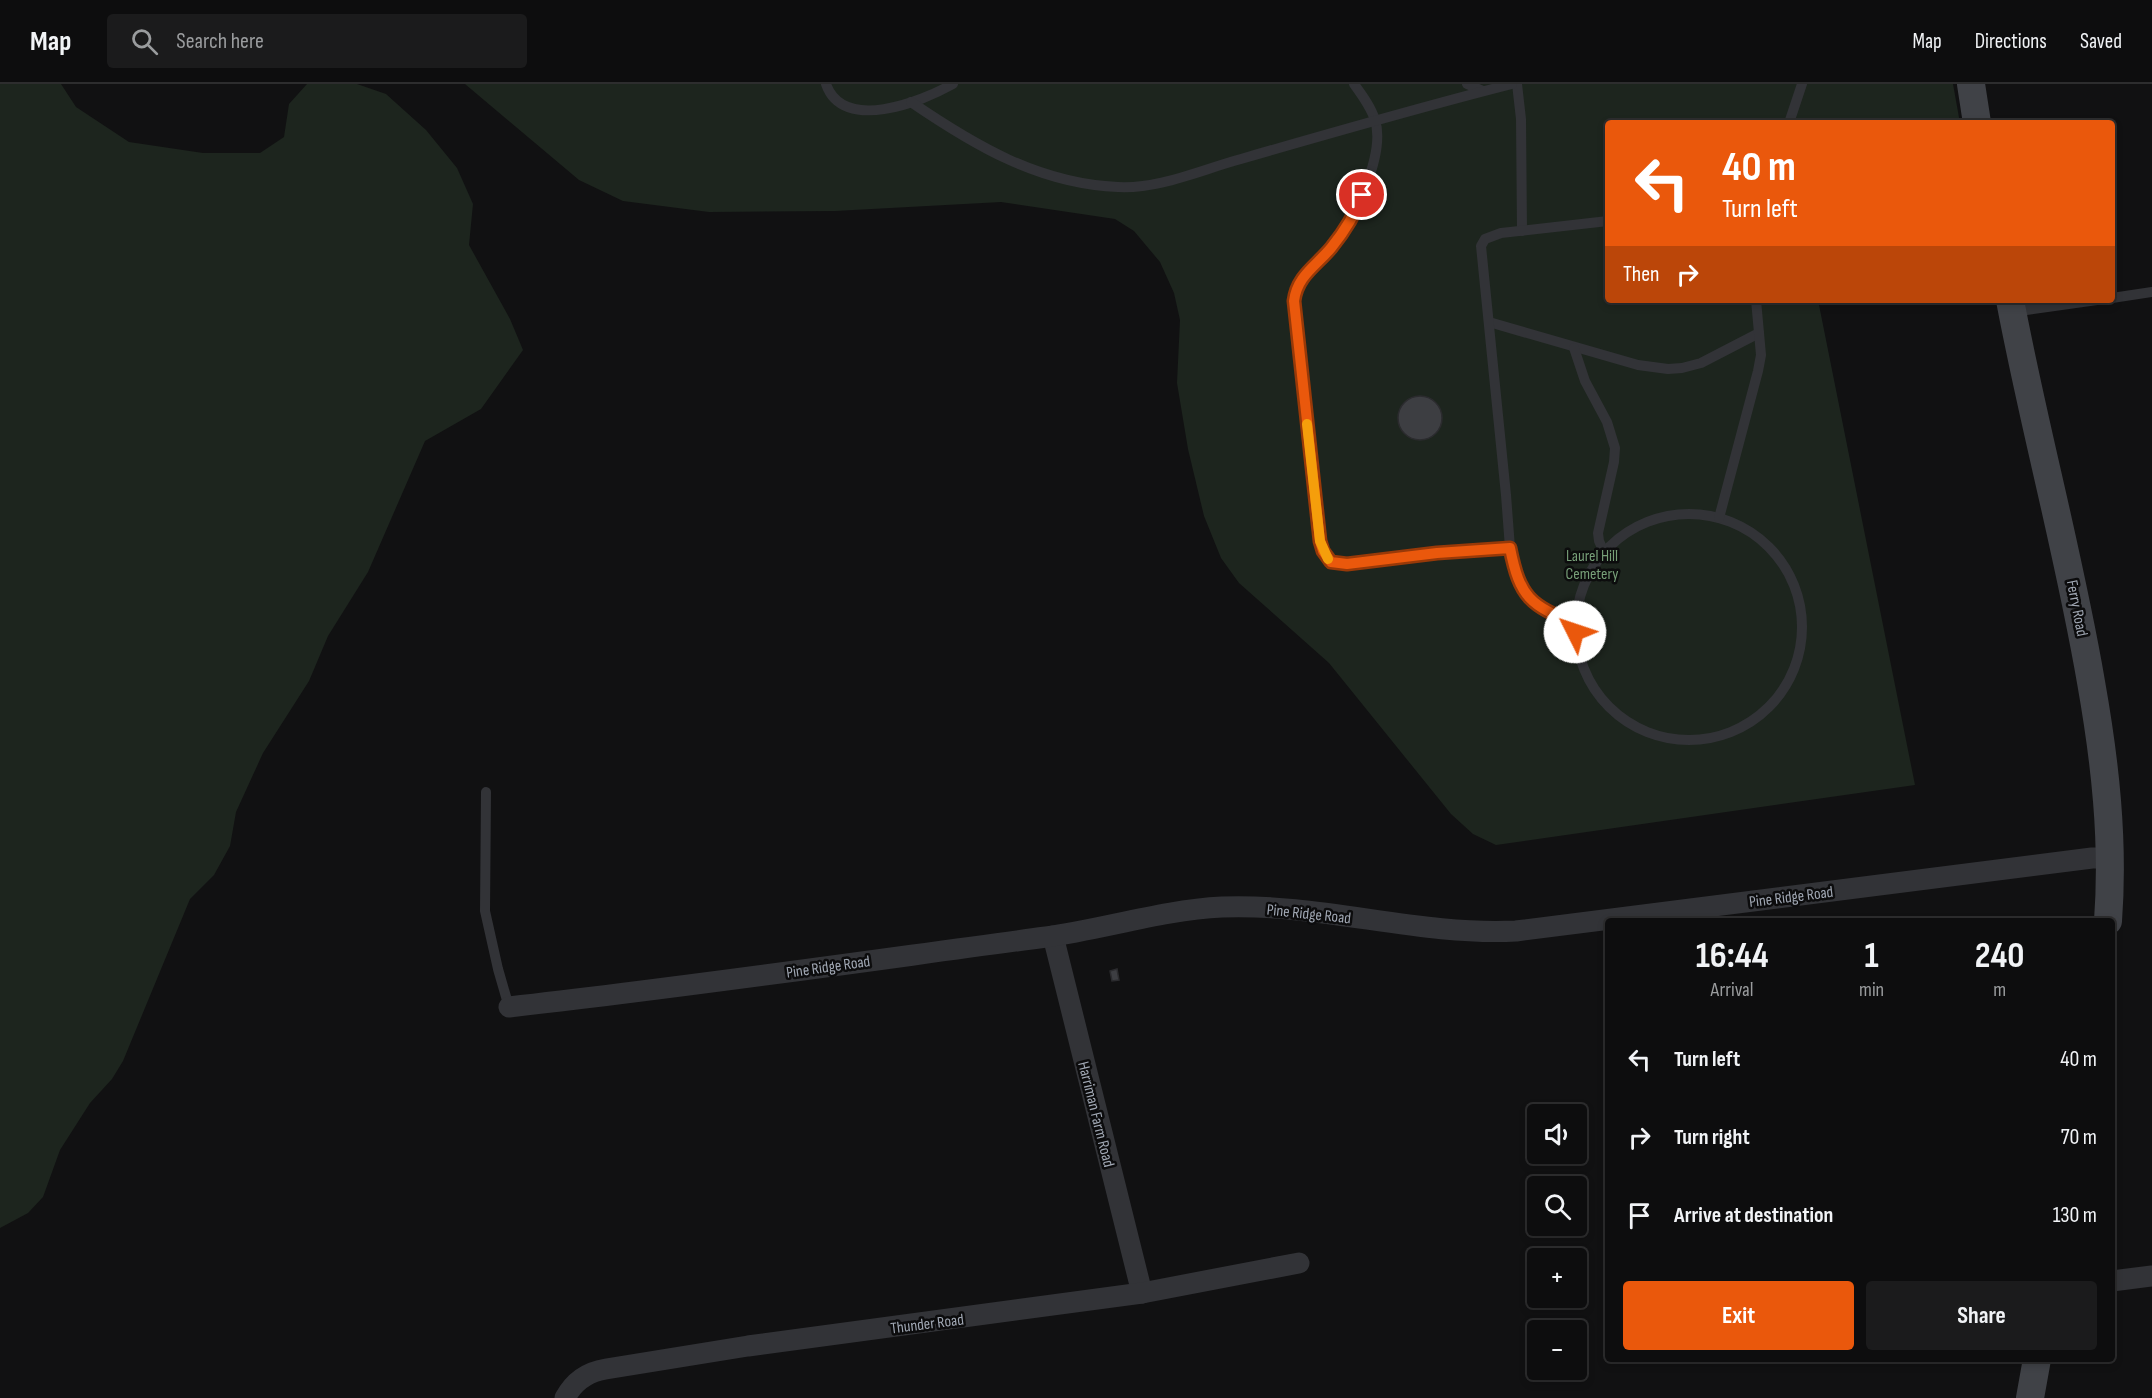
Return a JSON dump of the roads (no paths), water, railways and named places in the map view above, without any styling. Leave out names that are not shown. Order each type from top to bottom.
[{"type":"main road","points":[[1971,84],[1977,120]]},
{"type":"main road","name":"Ferry Road","points":[[2011,306],[2071,570],[2103,757],[2109,823],[2108,918]]},
{"type":"street","name":"Pine Ridge Road","points":[[1619,918],[2092,858],[2110,858]]},
{"type":"street","name":"Pine Ridge Road","points":[[509,1007],[1053,936],[1221,907],[1284,909],[1475,932],[1516,931],[1605,920]]},
{"type":"street","name":"Harriman Farm Road","points":[[1053,936],[1142,1293]]},
{"type":"street","name":"Thunder Road","points":[[565,1398],[571,1386],[585,1376],[606,1369],[748,1346],[1142,1293],[1299,1263]]},
{"type":"street","points":[[2115,1281],[2152,1276]]},
{"type":"lane","points":[[826,84],[837,101],[853,110],[886,108],[911,102],[953,84]]},
{"type":"lane","points":[[1354,84],[1376,121],[1377,132],[1373,162],[1357,209],[1330,249],[1305,274],[1296,291],[1295,315],[1320,541],[1323,551],[1331,562],[1347,564],[1437,553],[1510,548]]},
{"type":"lane","points":[[1467,84],[1483,91]]},
{"type":"lane","points":[[911,102],[980,145],[1027,169],[1067,179],[1116,187],[1159,184],[1218,165],[1514,84],[1521,119],[1521,231]]},
{"type":"lane","points":[[1789,120],[1803,84]]},
{"type":"lane","points":[[1576,624],[1545,611],[1527,596],[1514,569],[1510,548],[1481,246],[1485,239],[1492,235],[1605,221]]},
{"type":"lane","points":[[2115,298],[2152,292]]},
{"type":"lane","points":[[1719,518],[1761,355],[1756,303]]},
{"type":"lane","points":[[2011,306],[2054,303]]},
{"type":"lane","points":[[1489,322],[1638,365],[1668,369],[1701,363],[1759,333]]},
{"type":"lane","points":[[1574,348],[1585,381],[1607,422],[1615,448],[1598,533],[1604,552]]},
{"type":"lane","points":[[1688,513],[1719,518],[1740,526],[1770,547],[1782,561],[1791,577],[1802,612],[1803,631],[1796,666],[1778,698],[1751,723],[1717,737],[1699,740],[1663,737],[1629,723],[1602,699],[1591,684],[1578,650],[1576,624],[1579,596],[1586,579],[1604,552],[1620,536],[1635,526],[1652,519],[1688,513]]},
{"type":"lane","points":[[486,792],[485,910],[509,1007]]},
{"type":"park label","name":"Laurel Hill Cemetery","points":[[1592,564]]}]
